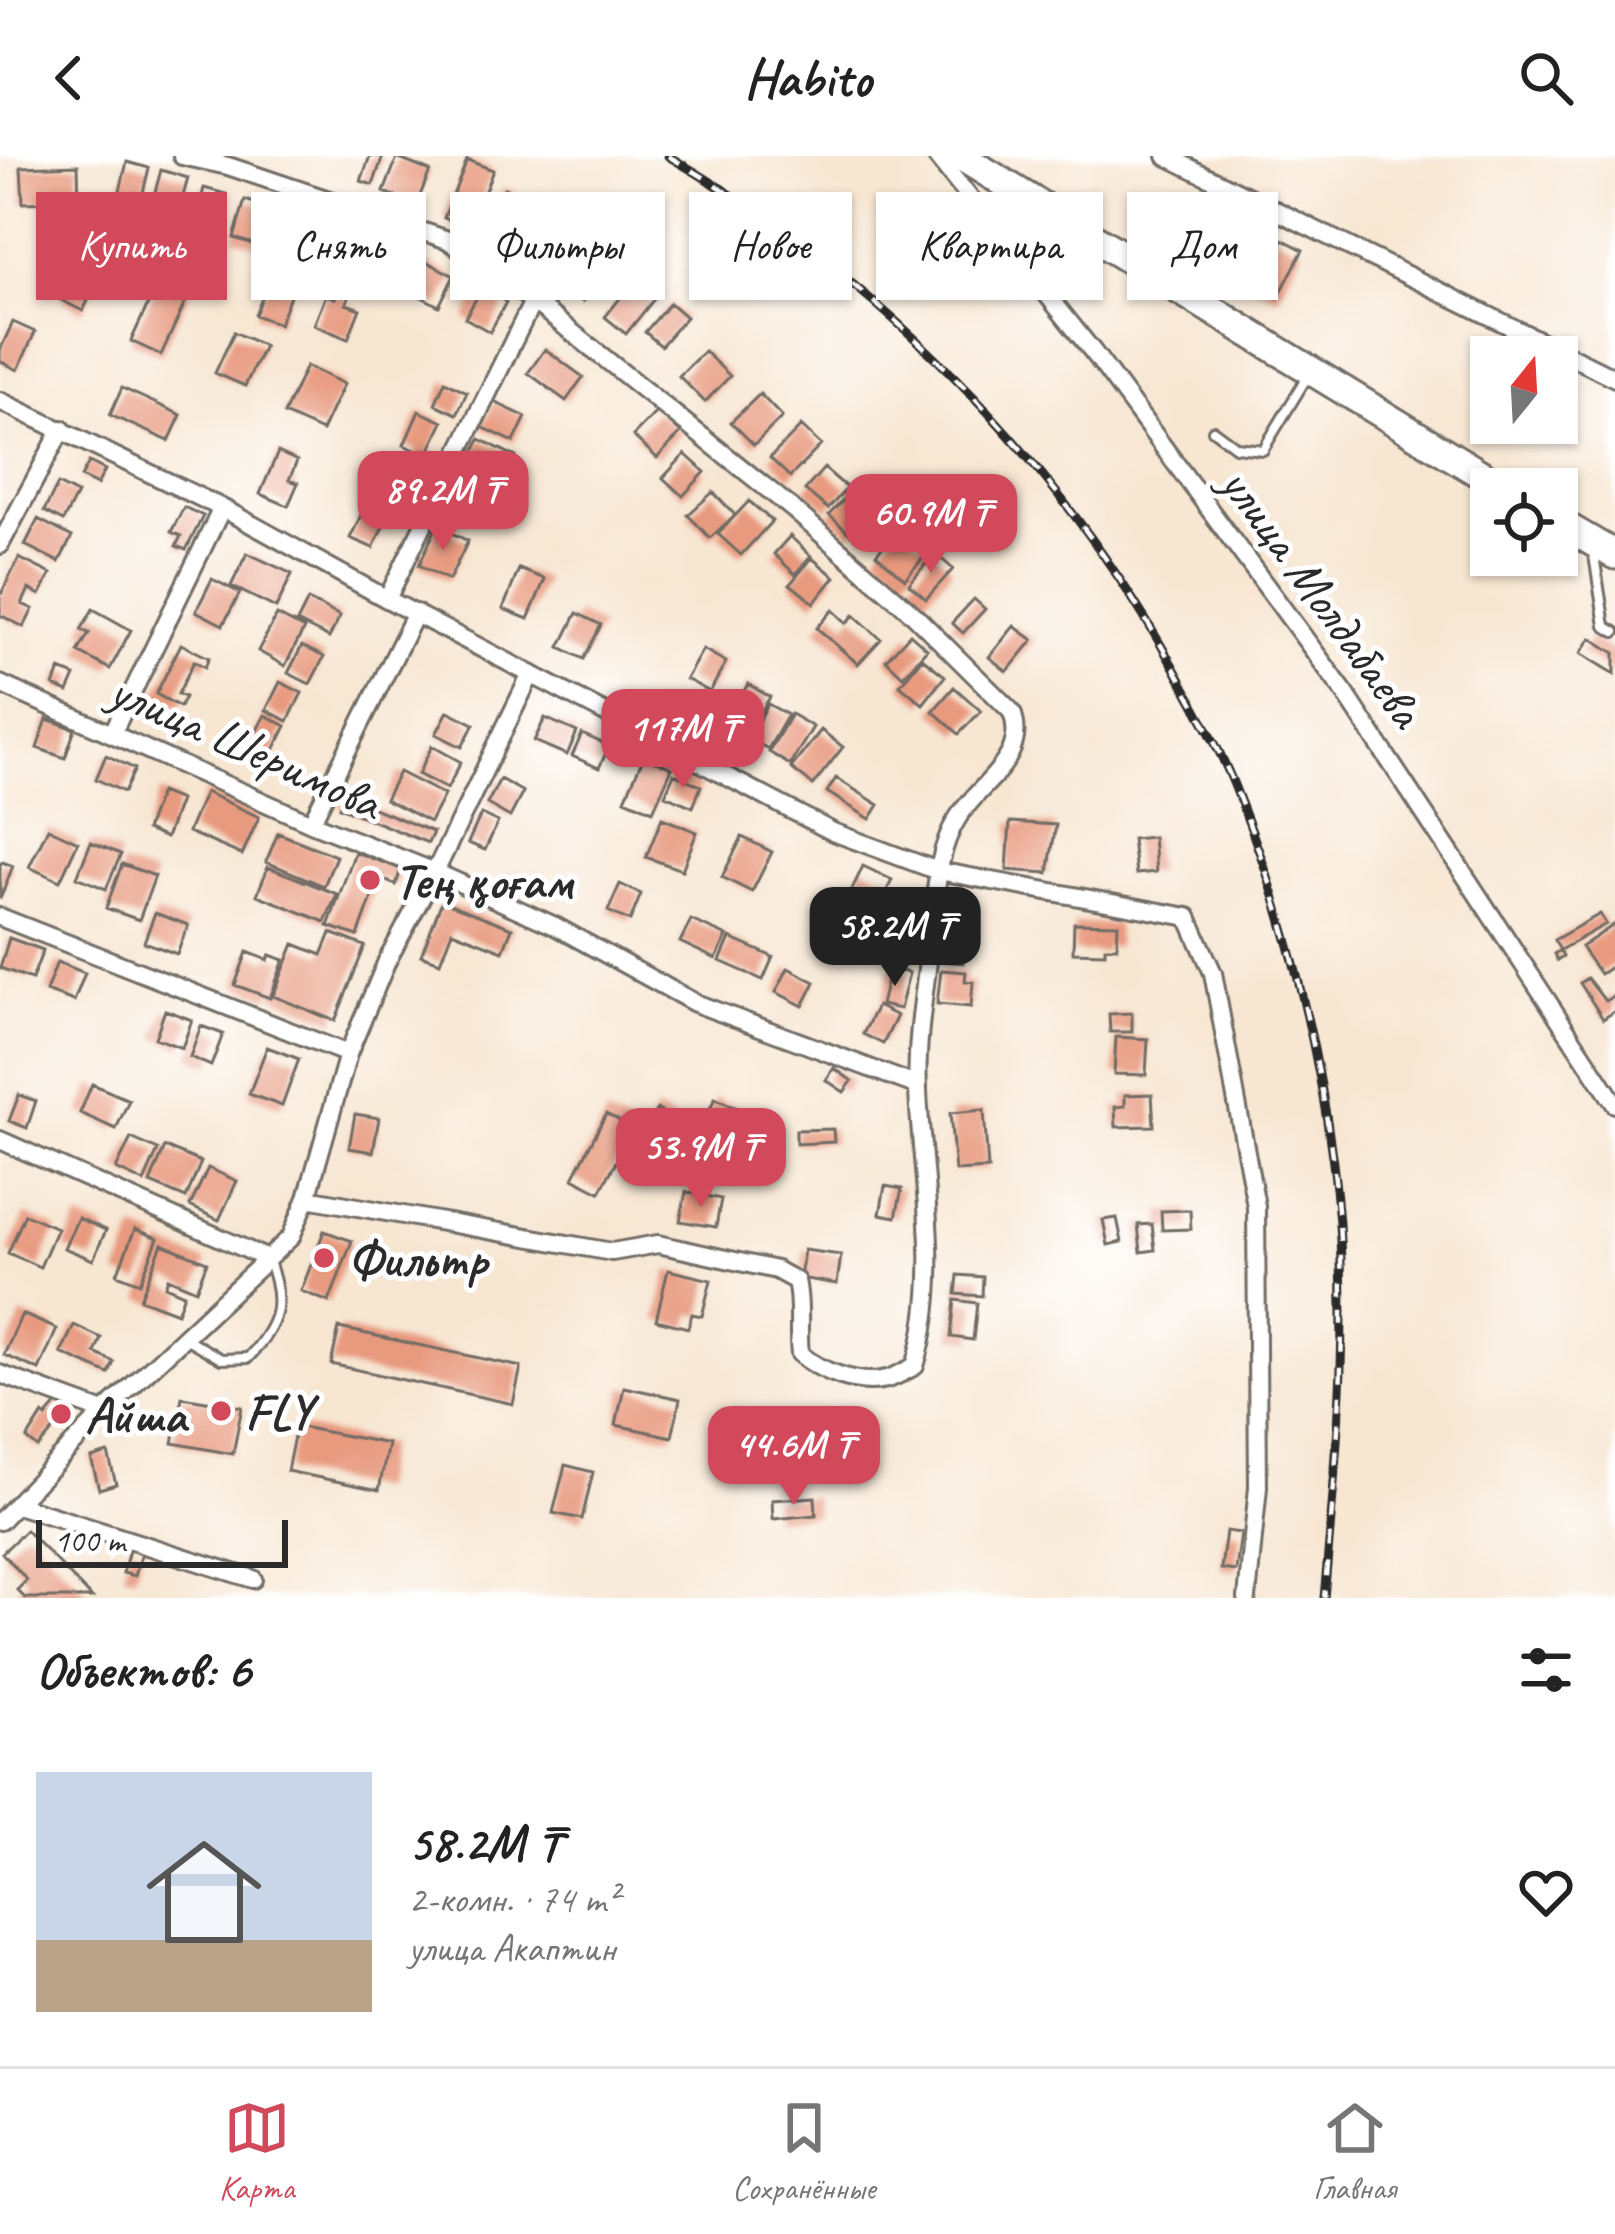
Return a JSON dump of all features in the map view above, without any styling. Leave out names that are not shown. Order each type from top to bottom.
[{"type":"main road","points":[[961,156],[1471,468]]},
{"type":"main road","points":[[1578,533],[1604,548]]},
{"type":"street","points":[[182,156],[247,172],[448,240],[533,301],[794,510],[911,612],[1012,712],[1019,733],[1012,751],[956,820],[938,871],[917,1086],[929,1258],[926,1332],[915,1366],[886,1380],[845,1377],[814,1366],[800,1354],[796,1281],[776,1270],[658,1244],[612,1252],[307,1198]]},
{"type":"street","name":"улица Молдабаева","points":[[936,156],[1094,353],[1345,693],[1615,1104]]},
{"type":"street","points":[[1166,156],[1615,378]]},
{"type":"street","points":[[387,599],[533,301]]},
{"type":"street","points":[[0,401],[222,508],[833,832],[938,871],[1188,917],[1213,973],[1256,1206],[1258,1487],[1247,1598]]},
{"type":"street","points":[[0,545],[62,429]]},
{"type":"street","points":[[113,732],[222,508]]},
{"type":"street","points":[[311,824],[416,614]]},
{"type":"street","points":[[0,1521],[104,1412],[291,1237],[307,1198],[348,1054],[387,961],[531,674]]},
{"type":"street","name":"улица Шеримова","points":[[0,684],[311,824],[555,926],[695,1003],[917,1086]]},
{"type":"street","points":[[0,916],[348,1054]]},
{"type":"street","points":[[0,1140],[268,1259]]},
{"type":"street","points":[[0,1374],[104,1412]]},
{"type":"street","points":[[17,1505],[254,1580]]},
{"type":"lane","points":[[1213,430],[1236,447],[1263,450],[1311,370]]},
{"type":"lane","points":[[1604,548],[1605,626],[1615,632]]},
{"type":"lane","points":[[185,1338],[221,1359],[248,1358],[278,1312],[279,1289],[268,1259]]},
{"type":"building","points":[[370,156],[383,156],[373,185],[361,181]]},
{"type":"building","points":[[397,158],[430,171],[421,192],[384,192]]},
{"type":"building","points":[[467,160],[493,170],[484,192],[454,192]]},
{"type":"building","points":[[127,162],[149,168],[143,192],[120,192]]},
{"type":"building","points":[[78,165],[79,192],[36,192],[36,203],[23,203],[21,167]]},
{"type":"building","points":[[161,170],[188,178],[184,192],[155,192]]},
{"type":"building","points":[[245,200],[251,202],[251,243],[234,238]]},
{"type":"building","points":[[1278,237],[1303,250],[1278,298]]},
{"type":"building","points":[[426,261],[450,274],[439,306],[426,299]]},
{"type":"building","points":[[61,300],[88,300],[83,311]]},
{"type":"building","points":[[150,300],[186,300],[161,355],[131,341]]},
{"type":"building","points":[[261,300],[288,300],[279,324],[255,315]]},
{"type":"building","points":[[324,300],[348,300],[346,304],[360,309],[348,339],[314,325]]},
{"type":"building","points":[[475,300],[506,302],[490,332],[465,318]]},
{"type":"building","points":[[619,300],[653,300],[626,334],[605,317]]},
{"type":"building","points":[[670,303],[686,317],[661,346],[645,332]]},
{"type":"building","points":[[13,322],[35,332],[18,370],[0,361]]},
{"type":"building","points":[[234,332],[264,346],[245,386],[215,373]]},
{"type":"building","points":[[545,349],[583,377],[566,401],[528,373]]},
{"type":"building","points":[[704,351],[730,376],[705,402],[679,376]]},
{"type":"building","points":[[306,366],[344,384],[322,431],[284,414]]},
{"type":"building","points":[[445,381],[467,392],[457,414],[435,404]]},
{"type":"building","points":[[122,388],[181,415],[169,441],[110,415]]},
{"type":"building","points":[[760,394],[782,417],[754,445],[731,422]]},
{"type":"building","points":[[494,402],[526,417],[514,442],[482,427]]},
{"type":"building","points":[[419,411],[443,422],[421,469],[411,464],[417,451],[404,445]]},
{"type":"building","points":[[657,411],[681,433],[657,458],[633,436]]},
{"type":"building","points":[[801,426],[821,445],[790,477],[770,458]]},
{"type":"building","points":[[480,439],[516,457],[507,475],[501,472],[495,484],[465,470]]},
{"type":"building","points":[[278,452],[297,461],[289,480],[298,483],[288,506],[260,494]]},
{"type":"building","points":[[685,454],[705,472],[683,496],[663,478]]},
{"type":"building","points":[[89,462],[105,470],[97,485],[81,477]]},
{"type":"building","points":[[824,468],[847,488],[828,509],[805,490]]},
{"type":"building","points":[[462,476],[491,491],[477,518],[448,503]]},
{"type":"building","points":[[58,484],[77,494],[63,521],[44,511]]},
{"type":"building","points":[[856,486],[878,506],[851,535],[829,515]]},
{"type":"building","points":[[713,492],[735,515],[710,538],[688,515]]},
{"type":"building","points":[[749,501],[772,521],[741,555],[718,534]]},
{"type":"building","points":[[367,503],[389,513],[373,548],[350,538]]},
{"type":"building","points":[[184,507],[203,516],[186,550],[176,546],[181,536],[171,532]]},
{"type":"building","points":[[38,519],[72,537],[59,562],[25,545]]},
{"type":"building","points":[[437,526],[468,541],[449,580],[419,565]]},
{"type":"building","points":[[900,527],[929,551],[905,579],[876,554]]},
{"type":"building","points":[[790,536],[811,556],[795,574],[774,554]]},
{"type":"building","points":[[247,553],[292,574],[276,608],[231,586]]},
{"type":"building","points":[[935,553],[953,569],[926,599],[909,584]]},
{"type":"building","points":[[19,558],[51,574],[40,595],[29,589],[22,604],[33,609],[24,627],[0,615],[0,596]]},
{"type":"building","points":[[812,558],[835,577],[814,603],[790,584]]},
{"type":"building","points":[[519,569],[545,579],[528,619],[503,609]]},
{"type":"building","points":[[212,579],[240,593],[223,625],[196,611]]},
{"type":"building","points":[[974,599],[985,609],[963,633],[952,623]]},
{"type":"building","points":[[308,600],[340,616],[329,638],[297,622]]},
{"type":"building","points":[[93,609],[131,630],[110,669],[78,652],[89,633],[81,630]]},
{"type":"building","points":[[833,610],[847,623],[854,615],[881,639],[858,664],[817,628]]},
{"type":"building","points":[[577,613],[601,625],[584,659],[560,647]]},
{"type":"building","points":[[277,615],[304,629],[285,666],[258,651]]},
{"type":"building","points":[[1014,626],[1033,640],[1007,672],[989,657]]},
{"type":"building","points":[[910,634],[927,649],[903,676],[886,660]]},
{"type":"building","points":[[1591,638],[1615,653],[1615,674],[1581,653]]},
{"type":"building","points":[[181,644],[209,658],[205,667],[194,661],[178,694],[185,697],[180,707],[156,694]]},
{"type":"building","points":[[302,646],[324,657],[310,684],[288,673]]},
{"type":"building","points":[[703,649],[726,662],[710,692],[686,679]]},
{"type":"building","points":[[922,658],[945,676],[923,704],[900,685]]},
{"type":"building","points":[[60,670],[75,676],[68,692],[54,686]]},
{"type":"building","points":[[280,682],[302,693],[288,721],[266,710]]},
{"type":"building","points":[[748,684],[770,697],[743,742],[709,722],[720,704],[732,711]]},
{"type":"building","points":[[954,687],[981,711],[959,734],[933,711]]},
{"type":"building","points":[[768,704],[788,715],[768,749],[749,738]]},
{"type":"building","points":[[448,711],[474,724],[462,747],[436,734]]},
{"type":"building","points":[[791,714],[813,727],[790,765],[769,752]]},
{"type":"building","points":[[265,715],[286,726],[268,762],[246,751]]},
{"type":"building","points":[[545,718],[577,732],[567,755],[534,741]]},
{"type":"building","points":[[47,719],[75,729],[65,758],[37,748]]},
{"type":"building","points":[[821,730],[843,747],[813,785],[791,768]]},
{"type":"building","points":[[582,734],[609,746],[599,768],[572,756]]},
{"type":"building","points":[[432,746],[461,762],[447,789],[418,774]]},
{"type":"building","points":[[106,755],[135,769],[124,792],[96,779]]},
{"type":"building","points":[[644,756],[672,768],[653,811],[625,799]]},
{"type":"building","points":[[399,772],[444,795],[430,822],[385,799]]},
{"type":"building","points":[[674,774],[701,786],[693,807],[665,795]]},
{"type":"building","points":[[836,778],[879,805],[870,819],[827,792]]},
{"type":"building","points":[[500,779],[523,792],[510,817],[487,804]]},
{"type":"building","points":[[160,792],[180,800],[166,838],[146,830]]},
{"type":"building","points":[[205,792],[259,817],[242,855],[188,832]]},
{"type":"building","points":[[344,796],[433,832],[428,843],[339,807]]},
{"type":"building","points":[[481,814],[498,822],[485,850],[468,843]]},
{"type":"building","points":[[662,818],[697,832],[682,870],[646,857]]},
{"type":"building","points":[[1010,822],[1056,825],[1048,873],[1007,870]]},
{"type":"building","points":[[48,828],[78,842],[60,881],[29,867]]},
{"type":"building","points":[[278,833],[336,856],[324,886],[266,862]]},
{"type":"building","points":[[742,837],[772,852],[752,892],[722,877]]},
{"type":"building","points":[[1153,837],[1156,872],[1136,874],[1132,839]]},
{"type":"building","points":[[91,842],[121,854],[106,889],[77,877]]},
{"type":"building","points":[[355,852],[401,869],[396,885],[379,878],[358,936],[328,926]]},
{"type":"building","points":[[122,864],[155,876],[139,920],[106,908]]},
{"type":"building","points":[[0,865],[13,866],[0,899]]},
{"type":"building","points":[[863,866],[892,880],[877,912],[848,898]]},
{"type":"building","points":[[268,867],[337,894],[325,922],[257,895]]},
{"type":"building","points":[[620,884],[641,894],[630,921],[608,911]]},
{"type":"building","points":[[442,901],[512,928],[503,951],[452,931],[440,962],[421,955]]},
{"type":"building","points":[[155,913],[188,925],[177,954],[144,942]]},
{"type":"building","points":[[1600,914],[1606,924],[1560,950],[1554,940]]},
{"type":"building","points":[[691,920],[727,936],[716,959],[680,942]]},
{"type":"building","points":[[1074,923],[1118,924],[1117,947],[1105,947],[1105,953],[1073,952]]},
{"type":"building","points":[[1615,924],[1615,964],[1600,974],[1581,947]]},
{"type":"building","points":[[941,932],[965,934],[963,963],[939,961]]},
{"type":"building","points":[[331,933],[365,946],[335,1021],[273,996],[294,944],[322,955]]},
{"type":"building","points":[[9,938],[43,950],[32,979],[0,968]]},
{"type":"building","points":[[730,938],[773,957],[763,980],[720,961]]},
{"type":"building","points":[[247,952],[284,960],[270,998],[235,985]]},
{"type":"building","points":[[57,962],[85,973],[74,1001],[46,991]]},
{"type":"building","points":[[788,968],[815,982],[803,1006],[776,992]]},
{"type":"building","points":[[890,968],[909,973],[900,1009],[881,1005]]},
{"type":"building","points":[[941,970],[966,972],[965,981],[973,982],[971,1007],[937,1004]]},
{"type":"building","points":[[1587,978],[1605,1001],[1615,995],[1615,1011],[1603,1019],[1580,983]]},
{"type":"building","points":[[877,1006],[897,1016],[883,1044],[863,1034]]},
{"type":"building","points":[[165,1010],[192,1020],[182,1048],[155,1038]]},
{"type":"building","points":[[1132,1013],[1132,1032],[1110,1032],[1109,1014]]},
{"type":"building","points":[[201,1026],[223,1034],[211,1066],[190,1057]]},
{"type":"building","points":[[1116,1037],[1148,1039],[1146,1075],[1114,1074]]},
{"type":"building","points":[[267,1047],[299,1059],[282,1106],[249,1094]]},
{"type":"building","points":[[834,1068],[852,1081],[844,1092],[826,1080]]},
{"type":"building","points":[[92,1084],[129,1100],[116,1129],[80,1113]]},
{"type":"building","points":[[1152,1094],[1154,1126],[1116,1127],[1115,1107],[1125,1106],[1125,1095]]},
{"type":"building","points":[[19,1095],[36,1101],[27,1128],[9,1121]]},
{"type":"building","points":[[715,1098],[739,1109],[722,1146],[698,1134]]},
{"type":"building","points":[[657,1109],[681,1124],[672,1137],[649,1122]]},
{"type":"building","points":[[984,1110],[988,1169],[955,1171],[950,1113]]},
{"type":"building","points":[[355,1114],[379,1118],[373,1152],[349,1148]]},
{"type":"building","points":[[606,1114],[634,1128],[600,1192],[573,1178]]},
{"type":"building","points":[[833,1129],[834,1142],[796,1144],[796,1130]]},
{"type":"building","points":[[131,1138],[158,1150],[144,1182],[116,1169]]},
{"type":"building","points":[[165,1147],[201,1162],[186,1198],[150,1183]]},
{"type":"building","points":[[208,1168],[237,1181],[219,1220],[190,1206]]},
{"type":"building","points":[[885,1186],[902,1189],[896,1217],[880,1214]]},
{"type":"building","points":[[686,1192],[721,1199],[716,1227],[680,1221]]},
{"type":"building","points":[[1190,1210],[1191,1229],[1162,1230],[1161,1211]]},
{"type":"building","points":[[25,1214],[57,1228],[40,1267],[8,1253]]},
{"type":"building","points":[[78,1218],[106,1230],[93,1260],[64,1248]]},
{"type":"building","points":[[1117,1218],[1122,1242],[1108,1245],[1103,1220]]},
{"type":"building","points":[[1152,1224],[1155,1250],[1141,1252],[1138,1225]]},
{"type":"building","points":[[135,1229],[158,1238],[140,1283],[117,1274]]},
{"type":"building","points":[[324,1231],[352,1241],[329,1302],[301,1291]]},
{"type":"building","points":[[162,1244],[207,1262],[196,1290],[168,1278],[165,1286],[184,1294],[177,1313],[140,1299]]},
{"type":"building","points":[[804,1250],[841,1255],[837,1284],[800,1278]]},
{"type":"building","points":[[668,1270],[711,1280],[702,1316],[692,1314],[688,1328],[656,1320]]},
{"type":"building","points":[[958,1275],[983,1277],[982,1296],[956,1294]]},
{"type":"building","points":[[955,1300],[977,1303],[973,1340],[951,1337]]},
{"type":"building","points":[[22,1314],[57,1329],[39,1370],[4,1355]]},
{"type":"building","points":[[74,1325],[101,1338],[95,1353],[114,1362],[109,1374],[61,1353]]},
{"type":"building","points":[[339,1328],[521,1367],[513,1404],[331,1364]]},
{"type":"building","points":[[624,1387],[680,1399],[672,1437],[616,1425]]},
{"type":"building","points":[[182,1397],[242,1407],[233,1454],[173,1443]]},
{"type":"building","points":[[58,1403],[69,1412],[38,1448],[27,1439],[43,1414],[46,1417]]},
{"type":"building","points":[[296,1426],[388,1444],[379,1490],[287,1471]]},
{"type":"building","points":[[108,1453],[116,1484],[99,1489],[91,1458]]},
{"type":"building","points":[[565,1465],[593,1472],[582,1519],[553,1513]]},
{"type":"building","points":[[815,1497],[816,1515],[773,1519],[772,1500]]},
{"type":"building","points":[[26,1530],[92,1598],[25,1598],[17,1590],[27,1580],[2,1553]]},
{"type":"building","points":[[1226,1531],[1241,1533],[1236,1571],[1221,1569]]},
{"type":"building","points":[[130,1546],[143,1550],[135,1576],[123,1573]]},
{"type":"railway","points":[[668,156],[819,257],[955,377],[1073,514],[1126,588],[1224,762],[1255,840],[1297,976],[1333,1163],[1342,1326],[1324,1598]]},
{"type":"place","name":"Тең қоғам","points":[[370,880]]},
{"type":"place","name":"Фильтр","points":[[324,1258]]},
{"type":"place","name":"FLY","points":[[221,1411]]},
{"type":"place","name":"Айша","points":[[61,1414]]}]
